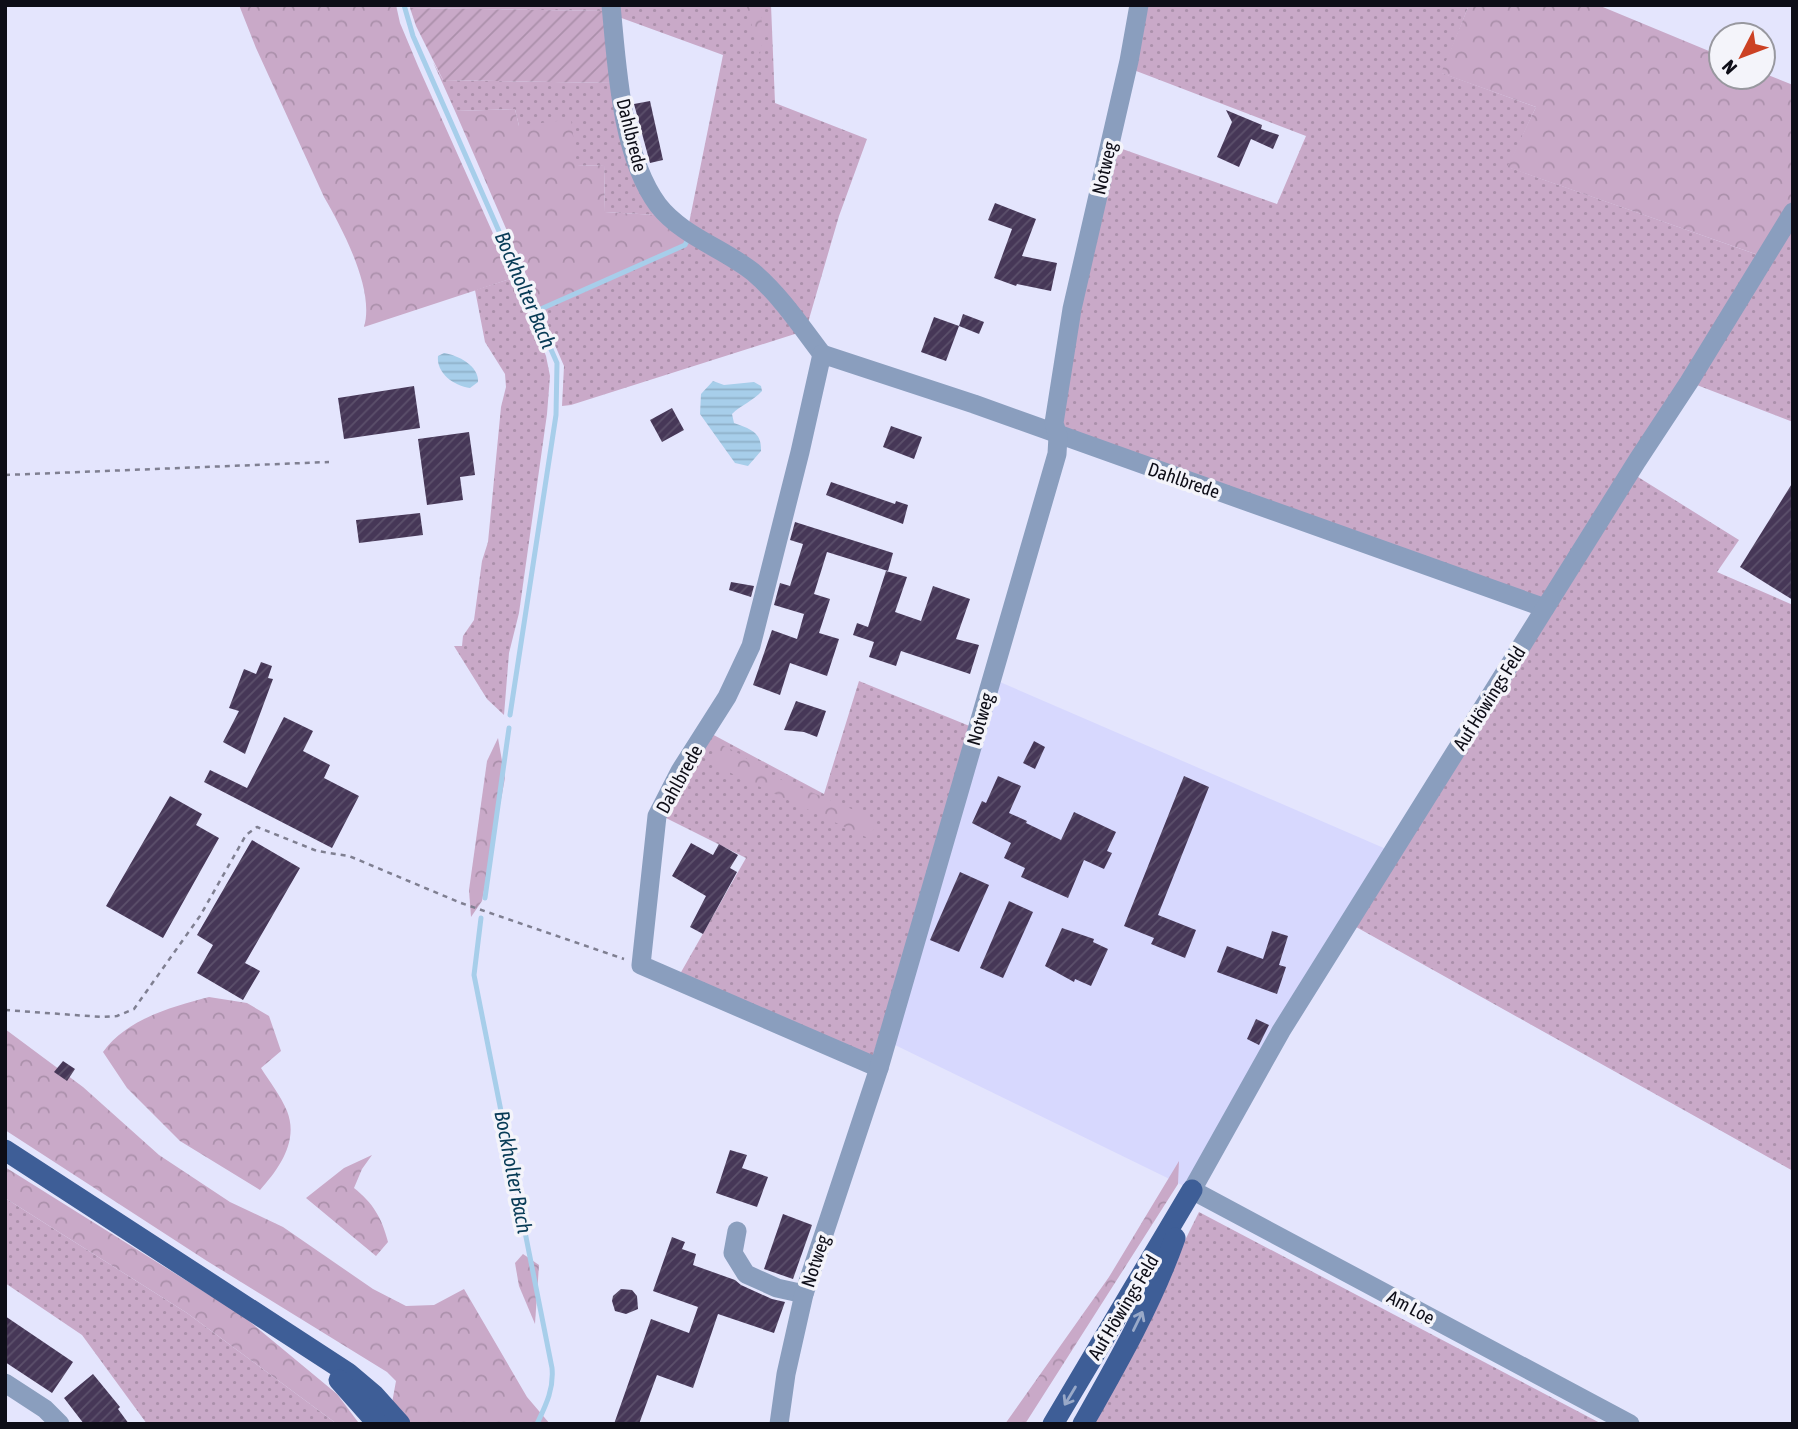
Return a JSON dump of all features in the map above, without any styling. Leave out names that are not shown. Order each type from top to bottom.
[{"type":"main road","points":[[5,1150],[348,1373],[374,1395],[400,1424]]},
{"type":"main road","name":"Auf Höwings Feld","points":[[1053,1424],[1192,1190]]},
{"type":"main road","name":"Auf Höwings Feld","points":[[1083,1424],[1120,1358],[1164,1268],[1192,1190]]},
{"type":"main road","points":[[286,1331],[340,1381],[378,1424]]},
{"type":"street","name":"Dahlbrede","points":[[611,5],[621,96],[635,160],[647,188],[678,225],[752,271],[770,288],[822,354],[974,404],[1545,608]]},
{"type":"street","name":"Notweg","points":[[779,1424],[786,1374],[804,1294],[879,1068],[1057,454],[1058,436],[1054,424],[1072,309],[1129,61],[1139,5]]},
{"type":"street","name":"Auf Höwings Feld","points":[[1192,1190],[1281,1031],[1793,212]]},
{"type":"street","name":"Dahlbrede","points":[[640,965],[657,816],[680,771],[727,697],[751,646],[822,354]]},
{"type":"street","points":[[640,965],[879,1068]]},
{"type":"street","name":"Am Loe","points":[[1192,1190],[1630,1424]]},
{"type":"street","points":[[737,1231],[733,1253],[746,1274],[777,1288],[804,1294]]},
{"type":"street","points":[[5,1384],[45,1409],[60,1424]]},
{"type":"path","points":[[5,475],[329,462]]},
{"type":"path","points":[[5,1010],[102,1017],[117,1016],[134,1009],[200,916],[246,835],[257,827],[317,851],[349,856],[461,903],[640,965]]},
{"type":"shaded area","points":[[444,353],[467,362],[475,371],[478,382],[470,388],[447,378],[438,362],[438,356]]},
{"type":"shaded area","points":[[713,381],[724,385],[754,382],[761,386],[762,391],[732,414],[734,423],[754,432],[761,444],[761,451],[748,466],[735,463],[700,414],[701,394]]},
{"type":"shaded area","points":[[1000,682],[1393,852],[1192,1190],[893,1044]]},
{"type":"green space","points":[[239,5],[396,5],[400,23],[418,66],[513,278],[364,327],[365,296],[355,260],[256,48]]},
{"type":"green space","points":[[410,5],[606,5],[606,11],[410,8]]},
{"type":"green space","points":[[615,5],[771,5],[775,103],[867,139],[839,216],[807,326],[688,228],[723,55],[616,16]]},
{"type":"green space","points":[[746,5],[760,5],[763,33],[760,55]]},
{"type":"green space","points":[[1143,5],[1469,5],[1442,73],[1536,107],[1508,167],[1764,257],[1793,213],[1793,422],[1689,382],[1630,472],[1739,540],[1717,572],[1793,605],[1793,1171],[1349,923],[1545,609],[1061,434],[1057,421],[1114,146],[1277,204],[1306,136],[1131,69]]},
{"type":"green space","points":[[1469,5],[1598,5],[1707,50],[1707,91],[1777,91],[1777,79],[1793,85],[1793,212],[1764,257],[1507,167],[1536,107],[1441,73]]},
{"type":"green space","points":[[410,8],[606,11],[615,83],[443,80]]},
{"type":"green space","points":[[433,62],[443,80],[615,83],[656,215],[605,212],[604,165],[577,166],[519,126],[515,109],[455,111]]},
{"type":"green space","points":[[515,109],[519,126],[571,119],[577,166],[604,165],[605,212],[656,215],[686,241],[685,244],[535,311],[537,304],[534,293],[455,111]]},
{"type":"green space","points":[[686,235],[759,287],[798,333],[562,406],[564,366],[545,322],[536,313],[686,246],[689,240]]},
{"type":"green space","points":[[513,278],[546,356],[550,376],[519,613],[509,653],[504,715],[487,699],[454,646],[462,646],[463,636],[474,620],[482,561],[488,542],[501,407],[506,387],[505,374],[485,342],[475,290]]},
{"type":"green space","points":[[859,681],[972,727],[873,1056],[680,974],[746,858],[662,816],[710,733],[824,794]]},
{"type":"green space","points":[[498,738],[505,778],[482,901],[471,917],[469,890],[487,761]]},
{"type":"green space","points":[[710,739],[775,777],[854,810],[876,826],[868,838],[716,766]]},
{"type":"green space","points":[[209,997],[247,1003],[269,1016],[281,1051],[261,1068],[287,1111],[291,1133],[280,1164],[260,1190],[180,1141],[127,1088],[103,1052],[124,1031],[137,1023],[165,1010]]},
{"type":"green space","points":[[5,1029],[83,1087],[159,1155],[230,1202],[283,1227],[373,1289],[406,1306],[434,1305],[464,1289],[527,1397],[550,1424],[408,1424],[392,1403],[396,1381],[387,1372],[207,1261],[5,1130]]},
{"type":"green space","points":[[372,1155],[354,1188],[372,1205],[386,1233],[388,1242],[376,1256],[306,1198],[344,1168]]},
{"type":"green space","points":[[1179,1161],[1178,1184],[1025,1424],[1005,1424],[1109,1277]]},
{"type":"green space","points":[[5,1167],[243,1316],[337,1394],[358,1422],[337,1424],[187,1313],[5,1198]]},
{"type":"green space","points":[[5,1198],[187,1313],[337,1424],[147,1424],[82,1335],[5,1283]]},
{"type":"green space","points":[[1199,1212],[1602,1424],[1094,1424]]},
{"type":"green space","points":[[523,1254],[539,1265],[535,1324],[519,1286],[515,1263]]},
{"type":"building","points":[[650,101],[663,160],[650,163],[634,104]]},
{"type":"building","points":[[1226,110],[1262,125],[1261,129],[1279,135],[1273,149],[1251,139],[1239,167],[1217,157],[1232,122]]},
{"type":"building","points":[[995,203],[1036,219],[1022,256],[1057,263],[1051,291],[1017,284],[1016,286],[994,278],[1012,229],[988,220]]},
{"type":"building","points":[[963,314],[984,322],[979,334],[959,326]]},
{"type":"building","points":[[934,317],[959,326],[946,361],[921,352]]},
{"type":"building","points":[[414,386],[420,428],[344,439],[338,398]]},
{"type":"building","points":[[672,408],[684,430],[662,442],[650,420]]},
{"type":"building","points":[[891,426],[922,437],[914,459],[883,447]]},
{"type":"building","points":[[469,432],[475,475],[460,477],[463,500],[427,505],[418,439]]},
{"type":"building","points":[[831,482],[895,504],[896,501],[908,505],[903,524],[826,495]]},
{"type":"building","points":[[1793,482],[1793,600],[1740,567]]},
{"type":"building","points":[[420,513],[423,535],[359,543],[356,520]]},
{"type":"building","points":[[795,522],[893,553],[888,571],[827,552],[814,594],[830,599],[819,633],[839,639],[827,676],[790,663],[780,695],[753,685],[772,630],[797,639],[804,614],[774,605],[780,583],[790,586],[803,544],[790,540]]},
{"type":"building","points":[[886,571],[907,577],[895,612],[921,621],[933,586],[970,599],[956,639],[979,645],[970,674],[901,651],[896,666],[869,657],[874,642],[853,635],[857,623],[868,627]]},
{"type":"building","points":[[731,582],[754,586],[751,597],[729,590]]},
{"type":"building","points":[[261,662],[272,666],[268,678],[273,679],[245,754],[223,742],[239,711],[229,708],[244,669],[256,674]]},
{"type":"building","points":[[796,701],[826,711],[817,737],[804,732],[784,730]]},
{"type":"building","points":[[284,717],[313,731],[303,751],[330,765],[324,778],[359,796],[332,848],[204,782],[210,770],[247,788]]},
{"type":"building","points":[[1034,741],[1045,747],[1035,769],[1023,763]]},
{"type":"building","points":[[998,776],[1021,786],[1009,813],[1061,840],[1074,812],[1116,832],[1107,851],[1112,853],[1104,869],[1084,860],[1068,898],[1021,877],[1025,868],[1004,858],[1011,843],[972,823],[982,801],[986,803]]},
{"type":"building","points":[[1184,776],[1209,787],[1158,915],[1196,930],[1185,958],[1151,944],[1154,938],[1124,926]]},
{"type":"building","points":[[170,796],[202,814],[196,825],[219,838],[163,938],[106,906]]},
{"type":"building","points":[[252,840],[300,868],[245,963],[260,971],[243,1000],[197,973],[213,945],[197,935]]},
{"type":"building","points":[[691,843],[713,855],[719,844],[738,855],[730,868],[737,872],[703,934],[690,927],[706,896],[672,876]]},
{"type":"building","points":[[960,872],[989,885],[959,952],[930,940]]},
{"type":"building","points":[[1009,901],[1033,912],[1003,978],[980,968]]},
{"type":"building","points":[[1062,928],[1094,939],[1093,942],[1108,949],[1091,986],[1075,979],[1074,982],[1045,966]]},
{"type":"building","points":[[1272,931],[1288,936],[1279,965],[1286,967],[1277,994],[1217,972],[1227,946],[1263,959]]},
{"type":"building","points":[[1256,1019],[1269,1025],[1259,1045],[1247,1039]]},
{"type":"building","points":[[63,1061],[75,1069],[67,1081],[54,1072]]},
{"type":"building","points":[[730,1150],[747,1155],[742,1168],[768,1177],[757,1207],[716,1193]]},
{"type":"building","points":[[783,1214],[812,1225],[793,1279],[764,1269]]},
{"type":"building","points":[[672,1237],[685,1242],[682,1249],[696,1254],[693,1265],[785,1302],[774,1333],[718,1314],[693,1388],[657,1375],[639,1424],[614,1424],[651,1319],[689,1333],[698,1307],[653,1291]]},
{"type":"building","points":[[621,1289],[632,1290],[637,1296],[638,1309],[626,1314],[615,1311],[613,1296]]},
{"type":"building","points":[[5,1316],[73,1362],[52,1393],[5,1362]]},
{"type":"building","points":[[93,1374],[120,1407],[118,1409],[129,1424],[84,1424],[64,1398]]},
{"type":"waterway","name":"Bockholter Bach","points":[[404,5],[413,36],[557,363],[556,415],[510,715]]},
{"type":"waterway","points":[[534,312],[685,245],[687,241]]},
{"type":"waterway","name":"Bockholter Bach","points":[[485,898],[509,728]]},
{"type":"waterway","name":"Bockholter Bach","points":[[481,918],[474,975],[552,1368],[551,1390],[537,1424]]}]
